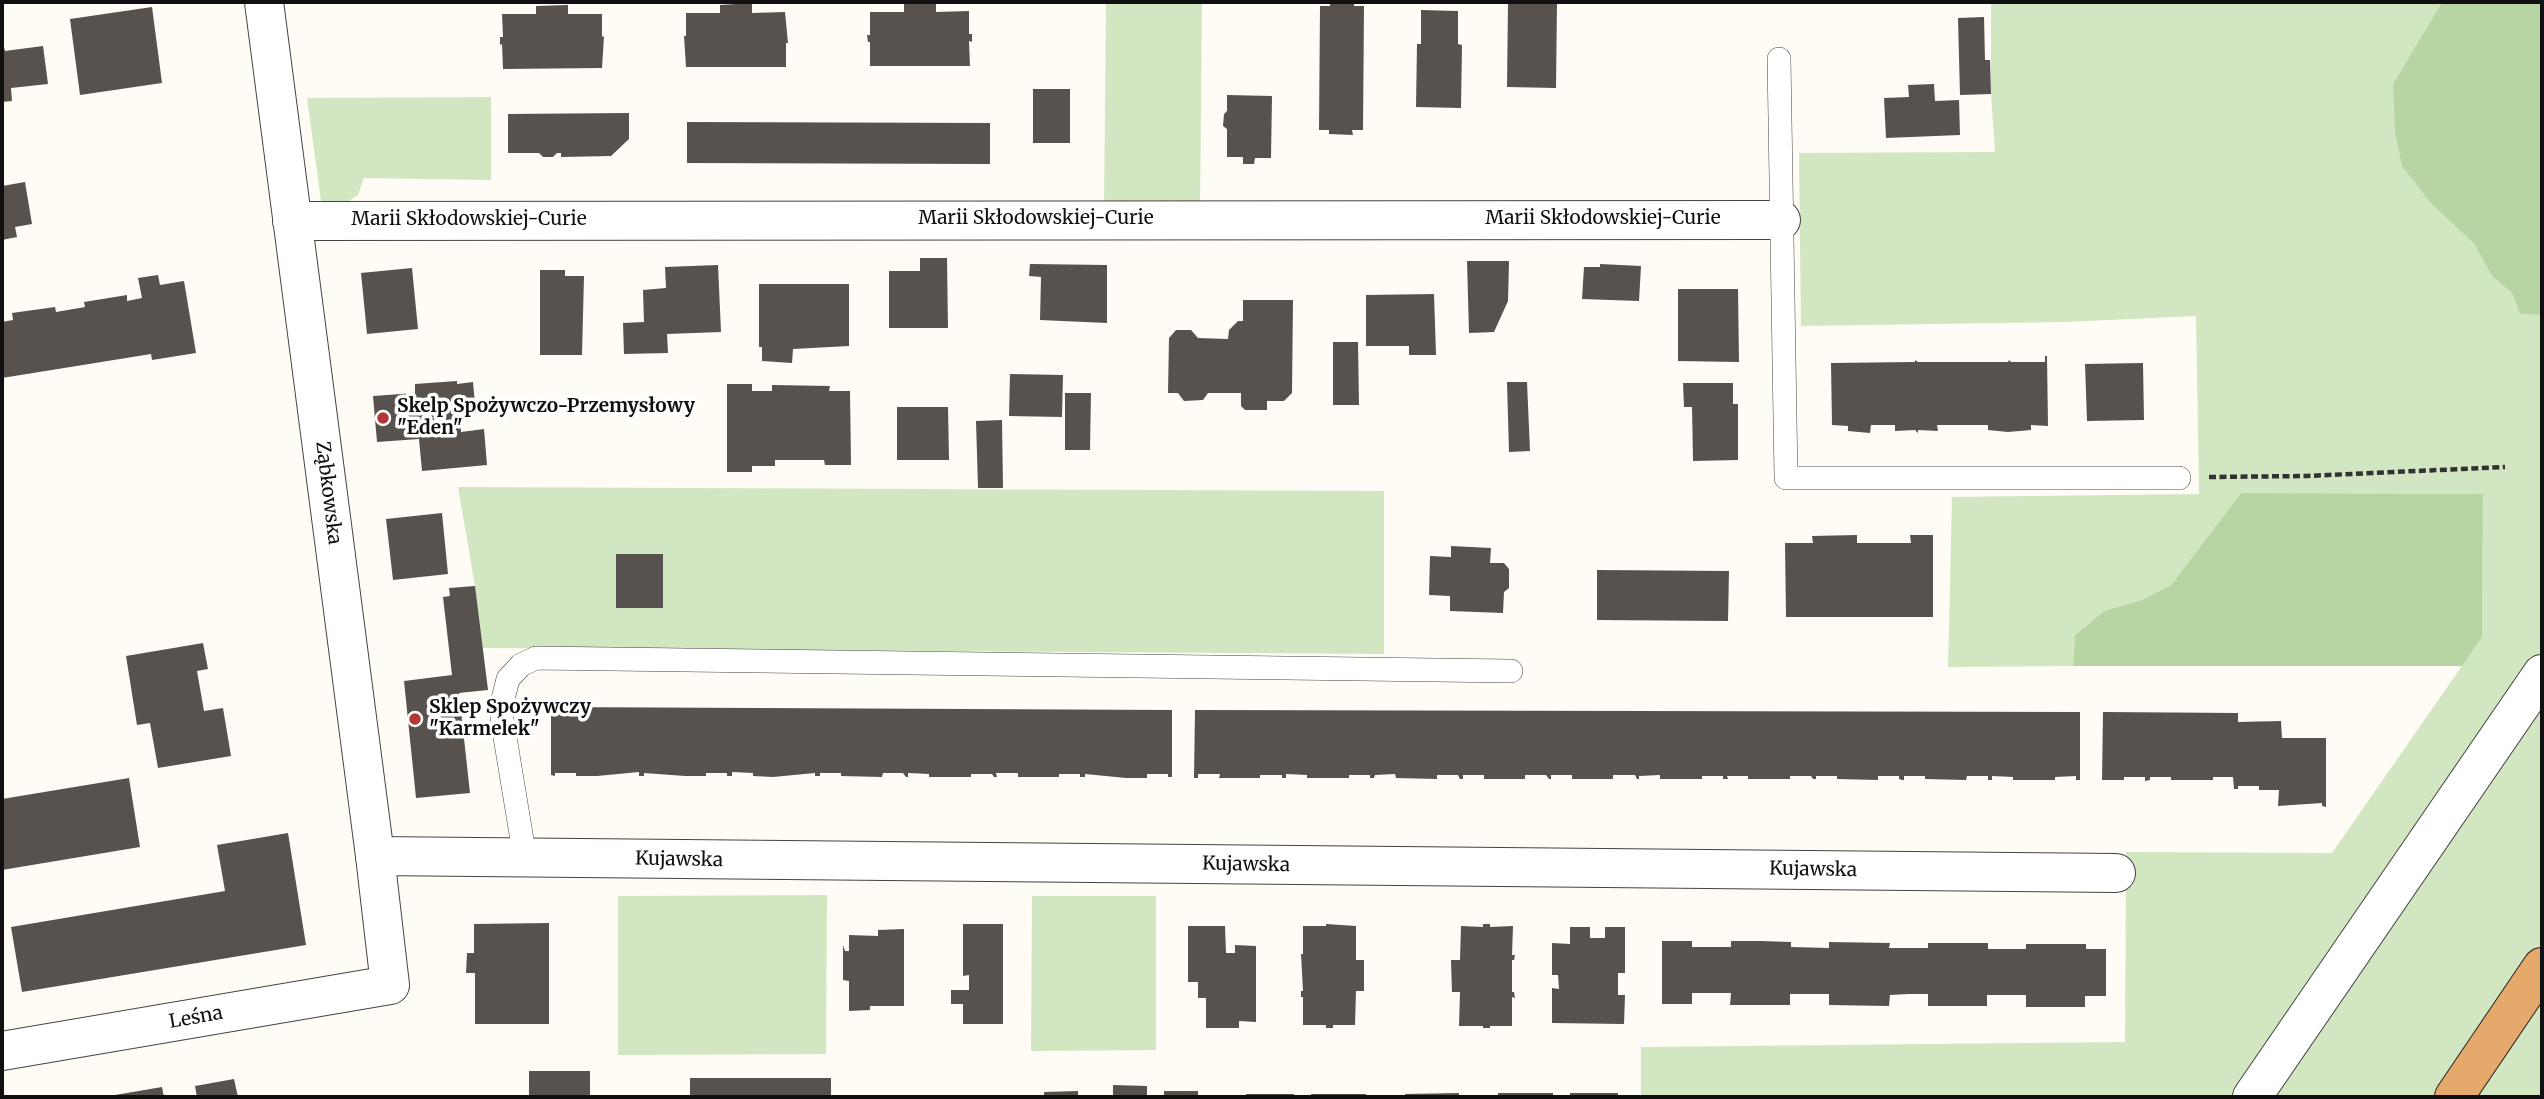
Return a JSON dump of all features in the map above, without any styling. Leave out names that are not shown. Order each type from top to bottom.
[{"type":"highway","points":[[2454,1097],[2542,967]]},
{"type":"street","name":"Ząbkowska","points":[[264,2],[390,985]]},
{"type":"street","name":"Marii Skłodowskiej-Curie","points":[[292,221],[1781,220]]},
{"type":"street","points":[[2252,1097],[2542,674]]},
{"type":"street","name":"Kujawska","points":[[375,856],[2116,873]]},
{"type":"street","name":"Leśna","points":[[2,1051],[390,985]]},
{"type":"lane","points":[[1779,59],[1786,478],[2179,478]]},
{"type":"lane","points":[[525,858],[502,719],[502,704],[508,679],[521,665],[536,658],[1511,671]]},
{"type":"path","points":[[2179,478],[2306,476],[2505,467]]},
{"type":"green space","points":[[1106,2],[1202,2],[1200,211],[1104,211]]},
{"type":"green space","points":[[1991,2],[2442,2],[2393,84],[2402,166],[2431,202],[2474,244],[2492,276],[2512,293],[2520,314],[2542,315],[2542,1097],[1641,1097],[1641,1047],[2125,1042],[2126,852],[2332,853],[2482,637],[2483,494],[2241,493],[2171,585],[2142,600],[2104,611],[2075,635],[2073,666],[1948,667],[1952,497],[2199,494],[2196,316],[2064,322],[1801,326],[1799,153],[1995,152],[1991,94]]},
{"type":"green space","points":[[2442,2],[2542,2],[2542,315],[2520,314],[2512,293],[2492,276],[2474,244],[2430,202],[2402,166],[2395,131],[2393,84]]},
{"type":"green space","points":[[491,97],[491,180],[364,178],[358,195],[347,202],[321,201],[307,98]]},
{"type":"green space","points":[[458,487],[1384,491],[1384,654],[482,648],[475,586]]},
{"type":"green space","points":[[2241,493],[2483,494],[2482,637],[2462,666],[2073,666],[2075,635],[2104,611],[2142,600],[2171,585]]},
{"type":"green space","points":[[827,895],[826,1054],[618,1055],[618,896]]},
{"type":"green space","points":[[1032,896],[1156,896],[1156,1050],[1031,1051]]},
{"type":"building","points":[[1330,2],[1354,2],[1354,6],[1364,6],[1363,130],[1352,130],[1353,135],[1329,134],[1329,130],[1319,130],[1320,6],[1330,6]]},
{"type":"building","points":[[1508,2],[1557,2],[1556,88],[1507,87]]},
{"type":"building","points":[[904,3],[936,3],[936,12],[969,11],[969,34],[972,34],[972,42],[969,41],[970,66],[870,66],[870,42],[867,35],[870,35],[870,12],[904,12]]},
{"type":"building","points":[[752,4],[752,13],[785,12],[788,43],[786,67],[686,67],[686,13],[720,13],[720,5]]},
{"type":"building","points":[[568,5],[568,14],[602,14],[602,68],[503,69],[502,44],[500,45],[500,37],[503,37],[502,14],[536,14],[536,6]]},
{"type":"building","points":[[152,7],[162,83],[80,95],[70,19]]},
{"type":"building","points":[[1421,10],[1458,11],[1458,44],[1462,45],[1461,108],[1416,107],[1417,44],[1421,44]]},
{"type":"building","points":[[1984,17],[1985,60],[1990,60],[1991,94],[1960,95],[1958,18]]},
{"type":"building","points":[[2,40],[5,51],[43,46],[48,84],[11,88],[12,101],[2,102]]},
{"type":"building","points":[[1934,84],[1935,101],[1959,100],[1960,135],[1886,138],[1884,98],[1909,97],[1908,85]]},
{"type":"building","points":[[1033,89],[1070,89],[1070,143],[1033,143]]},
{"type":"building","points":[[1227,95],[1272,96],[1271,158],[1255,158],[1254,164],[1243,164],[1243,157],[1227,157],[1227,129],[1223,126]]},
{"type":"building","points":[[629,113],[629,139],[611,156],[561,157],[561,153],[557,153],[553,157],[543,157],[539,153],[508,153],[508,114]]},
{"type":"building","points":[[687,122],[990,123],[990,164],[687,163]]},
{"type":"building","points":[[25,182],[32,224],[15,227],[17,237],[2,240],[2,186]]},
{"type":"building","points":[[920,258],[947,258],[948,328],[889,328],[889,271],[920,271]]},
{"type":"building","points":[[1467,261],[1509,261],[1508,301],[1494,332],[1469,333]]},
{"type":"building","points":[[1030,264],[1107,265],[1107,323],[1040,320],[1041,277],[1029,276]]},
{"type":"building","points":[[1600,264],[1641,266],[1639,301],[1582,299],[1584,267],[1600,267]]},
{"type":"building","points":[[718,265],[721,332],[667,334],[668,353],[624,354],[623,323],[644,322],[643,290],[666,288],[665,267]]},
{"type":"building","points":[[412,268],[418,329],[367,334],[361,273]]},
{"type":"building","points":[[540,270],[565,270],[565,276],[584,276],[582,355],[540,355]]},
{"type":"building","points":[[158,275],[160,285],[184,281],[196,353],[152,360],[151,354],[2,378],[2,322],[13,320],[12,313],[55,307],[56,312],[85,307],[84,302],[127,295],[127,301],[142,298],[138,278]]},
{"type":"building","points":[[759,284],[849,284],[849,346],[793,349],[792,363],[762,361],[762,347],[759,347]]},
{"type":"building","points":[[1678,289],[1738,289],[1739,362],[1678,361]]},
{"type":"building","points":[[1434,294],[1436,355],[1409,355],[1409,346],[1366,346],[1366,295]]},
{"type":"building","points":[[1243,300],[1293,300],[1292,393],[1284,401],[1267,401],[1267,410],[1245,410],[1241,406],[1241,393],[1208,393],[1203,400],[1184,401],[1178,393],[1168,393],[1169,338],[1176,330],[1191,330],[1198,338],[1228,339],[1229,330],[1238,321],[1243,321]]},
{"type":"building","points":[[1333,342],[1358,342],[1359,405],[1333,405]]},
{"type":"building","points":[[2045,356],[2048,426],[2031,425],[2031,430],[2008,432],[1988,430],[1988,425],[1937,425],[1938,431],[1918,430],[1918,433],[1915,430],[1895,431],[1895,425],[1871,425],[1870,433],[1848,431],[1848,426],[1832,425],[1831,363],[1915,360],[2045,362]]},
{"type":"building","points":[[2143,363],[2144,420],[2087,421],[2085,364]]},
{"type":"building","points":[[1010,374],[1063,375],[1062,417],[1009,416]]},
{"type":"building","points":[[457,381],[457,384],[473,382],[475,404],[480,404],[481,413],[460,415],[461,432],[484,429],[487,465],[422,471],[419,439],[377,442],[373,396],[415,393],[415,384]]},
{"type":"building","points":[[1507,382],[1527,382],[1530,451],[1509,452]]},
{"type":"building","points":[[1683,383],[1733,383],[1733,404],[1738,404],[1738,460],[1693,461],[1692,407],[1684,407]]},
{"type":"building","points":[[727,384],[752,384],[752,391],[772,391],[772,385],[830,386],[829,391],[850,391],[851,465],[825,465],[824,460],[775,460],[775,466],[752,466],[752,472],[727,472]]},
{"type":"building","points":[[1065,393],[1091,393],[1090,450],[1065,450]]},
{"type":"building","points":[[897,407],[948,407],[949,460],[897,460]]},
{"type":"building","points":[[1002,420],[1003,488],[978,488],[976,421]]},
{"type":"building","points":[[442,513],[448,574],[393,580],[386,519]]},
{"type":"building","points":[[1857,535],[1857,543],[1911,543],[1910,535],[1933,535],[1933,617],[1786,617],[1785,543],[1813,543],[1812,536]]},
{"type":"building","points":[[1451,546],[1491,548],[1490,563],[1504,563],[1509,569],[1509,588],[1504,592],[1503,613],[1450,611],[1450,596],[1429,595],[1430,556],[1451,557]]},
{"type":"building","points":[[616,554],[663,554],[663,608],[616,608]]},
{"type":"building","points":[[1597,570],[1729,571],[1728,621],[1597,620]]},
{"type":"building","points":[[475,586],[488,690],[459,693],[470,793],[416,798],[404,681],[452,675],[443,597],[450,596],[449,588]]},
{"type":"building","points":[[203,643],[208,669],[197,671],[204,711],[223,708],[231,756],[158,768],[150,723],[137,725],[126,656]]},
{"type":"building","points":[[551,707],[1172,710],[1172,777],[1168,777],[1168,774],[1126,778],[1059,774],[1059,777],[1018,777],[1018,773],[996,773],[997,777],[992,774],[971,774],[971,777],[929,777],[929,774],[908,773],[906,777],[903,773],[883,773],[882,777],[841,776],[841,773],[820,773],[820,776],[815,776],[815,773],[773,777],[732,772],[732,776],[727,776],[727,773],[685,776],[644,773],[644,776],[639,776],[639,772],[597,776],[555,773],[555,776],[551,775]]},
{"type":"building","points":[[1195,710],[2080,712],[2080,780],[2076,780],[2076,776],[2055,777],[2055,780],[2013,780],[2013,777],[1992,776],[1992,780],[1988,780],[1988,776],[1967,776],[1966,780],[1925,779],[1925,776],[1904,776],[1904,780],[1899,779],[1899,776],[1878,776],[1878,780],[1837,779],[1837,776],[1816,776],[1816,779],[1811,776],[1748,779],[1748,776],[1727,776],[1728,779],[1723,779],[1723,776],[1702,776],[1702,779],[1660,779],[1660,775],[1639,776],[1639,779],[1635,775],[1613,775],[1613,779],[1572,779],[1572,775],[1551,775],[1549,779],[1546,775],[1525,775],[1525,779],[1484,779],[1484,775],[1463,775],[1463,779],[1460,779],[1458,775],[1437,775],[1437,779],[1396,778],[1395,774],[1375,775],[1374,778],[1370,778],[1370,775],[1349,775],[1349,778],[1307,778],[1307,775],[1286,774],[1286,778],[1282,778],[1282,775],[1260,775],[1260,778],[1219,778],[1220,774],[1198,774],[1198,778],[1194,778]]},
{"type":"building","points":[[2103,712],[2238,713],[2238,722],[2281,721],[2282,738],[2326,738],[2326,807],[2322,806],[2322,803],[2278,806],[2279,790],[2259,790],[2259,786],[2238,786],[2238,789],[2234,789],[2233,777],[2213,777],[2213,780],[2150,777],[2150,780],[2145,781],[2145,777],[2124,777],[2124,780],[2102,780]]},
{"type":"building","points":[[129,778],[140,847],[2,870],[2,799]]},
{"type":"building","points":[[288,833],[306,945],[22,992],[11,927],[225,891],[217,845]]},
{"type":"building","points":[[549,923],[549,1024],[475,1024],[475,973],[466,973],[467,953],[474,953],[474,924]]},
{"type":"building","points":[[963,924],[1003,924],[1003,1024],[963,1024],[963,1004],[951,1004],[951,990],[969,990],[969,975],[963,976]]},
{"type":"building","points":[[1483,924],[1490,924],[1490,927],[1513,926],[1512,955],[1515,955],[1512,960],[1512,992],[1515,998],[1512,997],[1512,1026],[1459,1026],[1460,992],[1452,992],[1451,960],[1460,960],[1461,926],[1483,927]]},
{"type":"building","points":[[1188,926],[1225,926],[1226,953],[1235,953],[1235,945],[1256,946],[1256,1022],[1239,1021],[1239,1028],[1206,1028],[1206,998],[1198,998],[1198,982],[1188,982]]},
{"type":"building","points":[[1303,926],[1356,926],[1356,960],[1364,960],[1364,991],[1356,991],[1355,1025],[1333,1025],[1333,1028],[1326,1028],[1326,1025],[1303,1025]]},
{"type":"building","points":[[1570,927],[1590,927],[1590,938],[1605,938],[1605,927],[1625,927],[1625,973],[1618,973],[1618,995],[1625,995],[1624,1024],[1552,1023],[1552,988],[1559,989],[1558,975],[1552,975],[1552,943],[1570,944]]},
{"type":"building","points":[[904,929],[904,1006],[870,1006],[870,1010],[849,1011],[849,981],[843,980],[843,945],[845,951],[849,951],[849,935],[878,936],[878,930]]},
{"type":"building","points":[[1662,941],[1692,941],[1692,947],[1731,947],[1731,941],[1761,941],[1791,942],[1791,947],[1829,948],[1829,942],[1890,943],[1889,948],[1928,948],[1928,943],[1988,943],[1988,949],[2026,949],[2026,944],[2086,944],[2086,949],[2106,949],[2106,996],[2085,996],[2085,1007],[2026,1007],[2026,995],[1987,995],[1987,1006],[1928,1006],[1928,994],[1890,995],[1889,1006],[1829,1005],[1829,994],[1790,994],[1790,1005],[1730,1005],[1731,993],[1692,993],[1692,1004],[1662,1004]]},
{"type":"building","points":[[529,1071],[590,1071],[590,1097],[529,1097]]},
{"type":"building","points":[[690,1078],[831,1078],[831,1097],[690,1097]]},
{"type":"building","points":[[234,1079],[238,1097],[197,1097],[195,1086]]},
{"type":"building","points":[[1113,1085],[1147,1086],[1147,1097],[1113,1097]]},
{"type":"building","points":[[162,1087],[164,1097],[109,1097],[109,1096]]},
{"type":"building","points":[[1078,1091],[1078,1097],[1044,1097],[1044,1092]]},
{"type":"building","points":[[1164,1091],[1198,1091],[1198,1097],[1164,1097]]},
{"type":"building","points":[[1459,1093],[1459,1097],[1405,1097],[1405,1094]]},
{"type":"building","points":[[1498,1093],[1553,1093],[1553,1097],[1498,1097]]},
{"type":"building","points":[[1570,1093],[1618,1093],[1618,1097],[1570,1097]]},
{"type":"building","points":[[1246,1094],[1294,1094],[1294,1097],[1246,1097]]},
{"type":"building","points":[[1311,1094],[1366,1094],[1366,1097],[1311,1097]]},
{"type":"place","name":"Skelp Spożywczo-Przemysłowy \"Eden\"","points":[[383,418]]},
{"type":"place","name":"Sklep Spożywczy \"Karmelek\"","points":[[415,719]]}]
